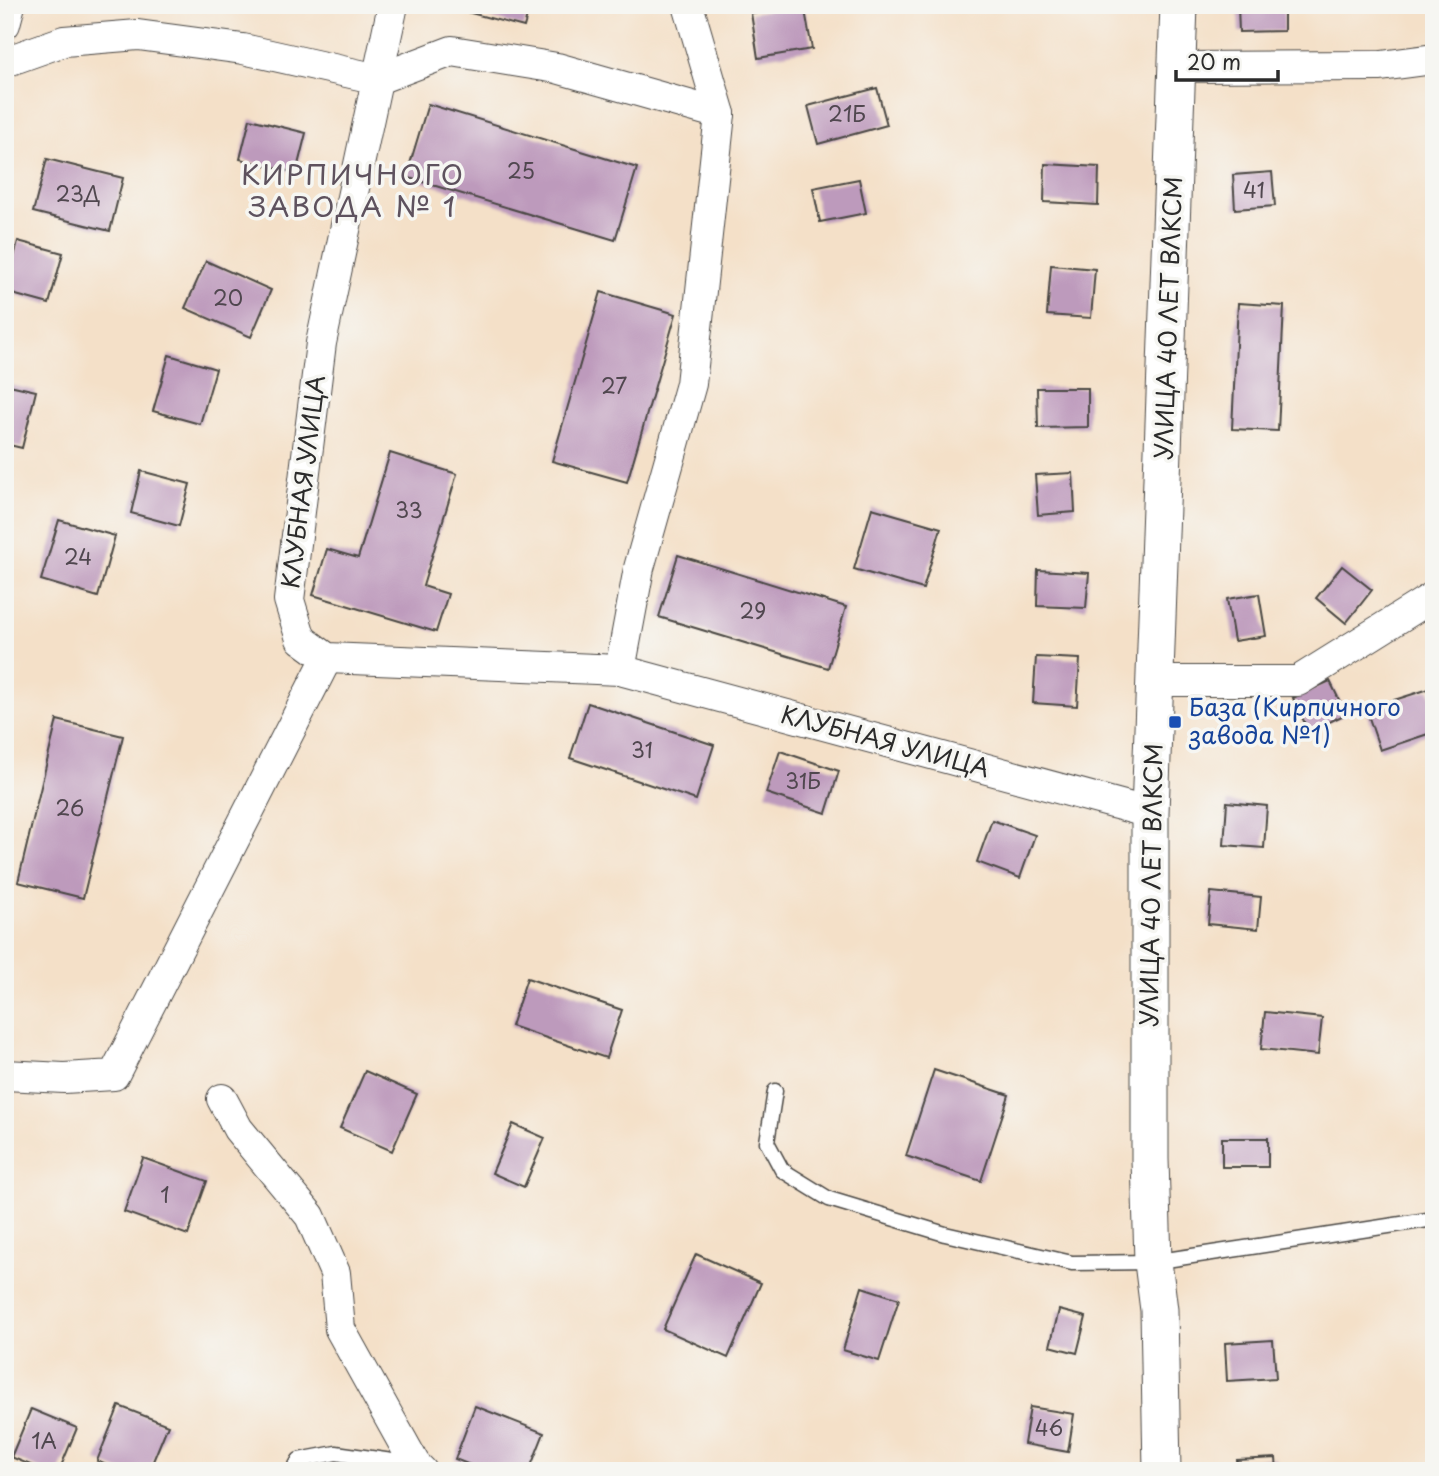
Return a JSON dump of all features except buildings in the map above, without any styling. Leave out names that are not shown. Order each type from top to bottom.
[{"type":"street","points":[[5,24],[10,5]]},
{"type":"street","name":"КЛУБНАЯ УЛИЦА","points":[[393,5],[321,343],[289,600],[301,639],[327,658],[620,670],[1150,813]]},
{"type":"street","points":[[620,670],[639,568],[691,384],[720,114],[688,5]]},
{"type":"street","name":"УЛИЦА 40 ЛЕТ ВЛКСМ","points":[[1162,1471],[1159,1310],[1153,1262],[1150,813],[1179,5]]},
{"type":"street","points":[[5,62],[64,41],[138,34],[243,50],[378,79],[452,51],[556,68],[720,114]]},
{"type":"street","points":[[1178,67],[1381,66],[1434,59]]},
{"type":"street","points":[[1155,681],[1298,681],[1434,596]]},
{"type":"street","points":[[5,1075],[64,1078],[114,1075],[327,658]]},
{"type":"street","points":[[222,1099],[238,1129],[310,1216],[335,1273],[340,1329],[418,1467]]},
{"type":"lane","points":[[775,1091],[767,1143],[782,1170],[829,1199],[945,1234],[1073,1263],[1153,1262],[1434,1219]]},
{"type":"lane","points":[[293,1471],[299,1460],[336,1453],[418,1467]]},
{"type":"place","name":"База (Кирпичного завода №1)","points":[[1175,722]]},
{"type":"district","name":"КИРПИЧНОГО ЗАВОДА № 1","points":[[353,191]]}]
